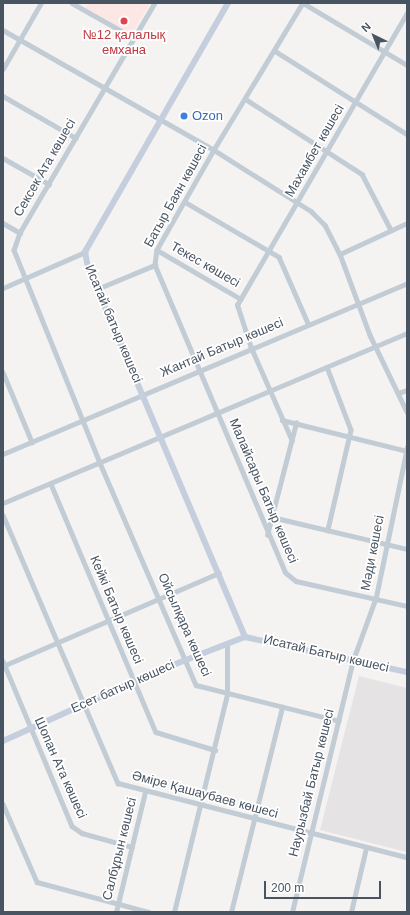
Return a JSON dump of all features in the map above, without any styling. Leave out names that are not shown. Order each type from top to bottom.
[{"type":"street","points":[[3,69],[41,3]]},
{"type":"street","points":[[72,3],[134,38]]},
{"type":"street","name":"Сексек Ата көшесі","points":[[100,463],[24,280],[14,250],[20,233],[155,3]]},
{"type":"street","name":"Исатай батыр көшесі","points":[[228,3],[85,252],[97,290],[245,637]]},
{"type":"street","points":[[303,3],[407,65]]},
{"type":"street","name":"Батыр Баян көшесі","points":[[217,411],[201,370],[155,265],[157,250],[214,150],[247,100],[303,3]]},
{"type":"street","name":"Махамбет көшесі","points":[[241,299],[407,13]]},
{"type":"street","points":[[3,30],[214,150],[298,203],[321,220],[340,254],[358,304],[407,412]]},
{"type":"street","points":[[275,51],[357,100],[407,134]]},
{"type":"street","points":[[3,96],[76,138]]},
{"type":"street","points":[[247,100],[326,152],[354,168],[369,182],[391,230]]},
{"type":"street","points":[[3,158],[49,184]]},
{"type":"street","points":[[185,202],[270,250],[285,268],[308,323]]},
{"type":"street","points":[[3,223],[20,233]]},
{"type":"street","points":[[340,254],[407,223]]},
{"type":"street","name":"Текес көшесі","points":[[157,250],[241,299]]},
{"type":"street","points":[[3,288],[85,252]]},
{"type":"street","points":[[97,290],[155,265]]},
{"type":"street","name":"Жантай Батыр көшесі","points":[[3,454],[83,421],[308,323],[407,283]]},
{"type":"street","points":[[241,299],[238,317],[250,348],[292,441]]},
{"type":"street","points":[[3,503],[100,463],[160,435],[217,411],[270,391],[407,333]]},
{"type":"street","points":[[327,367],[349,420],[350,437],[328,530]]},
{"type":"street","points":[[3,372],[32,442]]},
{"type":"street","points":[[398,393],[407,390]]},
{"type":"street","name":"Малайсары Батыр көшесі","points":[[217,411],[267,535],[285,572],[292,578],[376,597],[407,606]]},
{"type":"street","points":[[282,420],[407,450]]},
{"type":"street","points":[[267,535],[296,423]]},
{"type":"street","name":"Мәди көшесі","points":[[353,660],[376,597],[407,450]]},
{"type":"street","name":"Ойсылқара көшесі","points":[[100,463],[196,685],[282,708],[339,721]]},
{"type":"street","name":"Кейкі Батыр көшесі","points":[[51,484],[156,732],[215,750]]},
{"type":"street","name":"Әміре Қашаубаев көшесі","points":[[3,515],[113,778],[118,783],[145,792],[201,804],[310,834],[407,857]]},
{"type":"street","points":[[272,517],[407,549]]},
{"type":"street","points":[[4,664],[219,573]]},
{"type":"street","name":"Есет батыр көшесі","points":[[3,741],[134,682],[245,637]]},
{"type":"street","name":"Исатай Батыр көшесі","points":[[245,637],[407,672]]},
{"type":"street","points":[[174,912],[215,750],[227,694],[227,644]]},
{"type":"street","name":"Наурызбай Батыр көшесі","points":[[292,912],[353,660]]},
{"type":"street","name":"Шопан Ата көшесі","points":[[4,664],[72,826],[82,833],[132,847]]},
{"type":"street","points":[[231,912],[282,708]]},
{"type":"street","name":"Салбұрын көшесі","points":[[116,912],[145,792]]},
{"type":"street","points":[[3,804],[37,882],[149,912]]},
{"type":"street","points":[[351,912],[366,848]]},
{"type":"shaded area","name":"№12 қалалық емхана","points":[[88,3],[150,3],[132,34],[85,8]]},
{"type":"shaded area","points":[[359,676],[407,688],[407,852],[320,830]]},
{"type":"place","name":"№12 қалалық емхана","points":[[124,21]]},
{"type":"place","name":"Ozon","points":[[184,116]]}]
